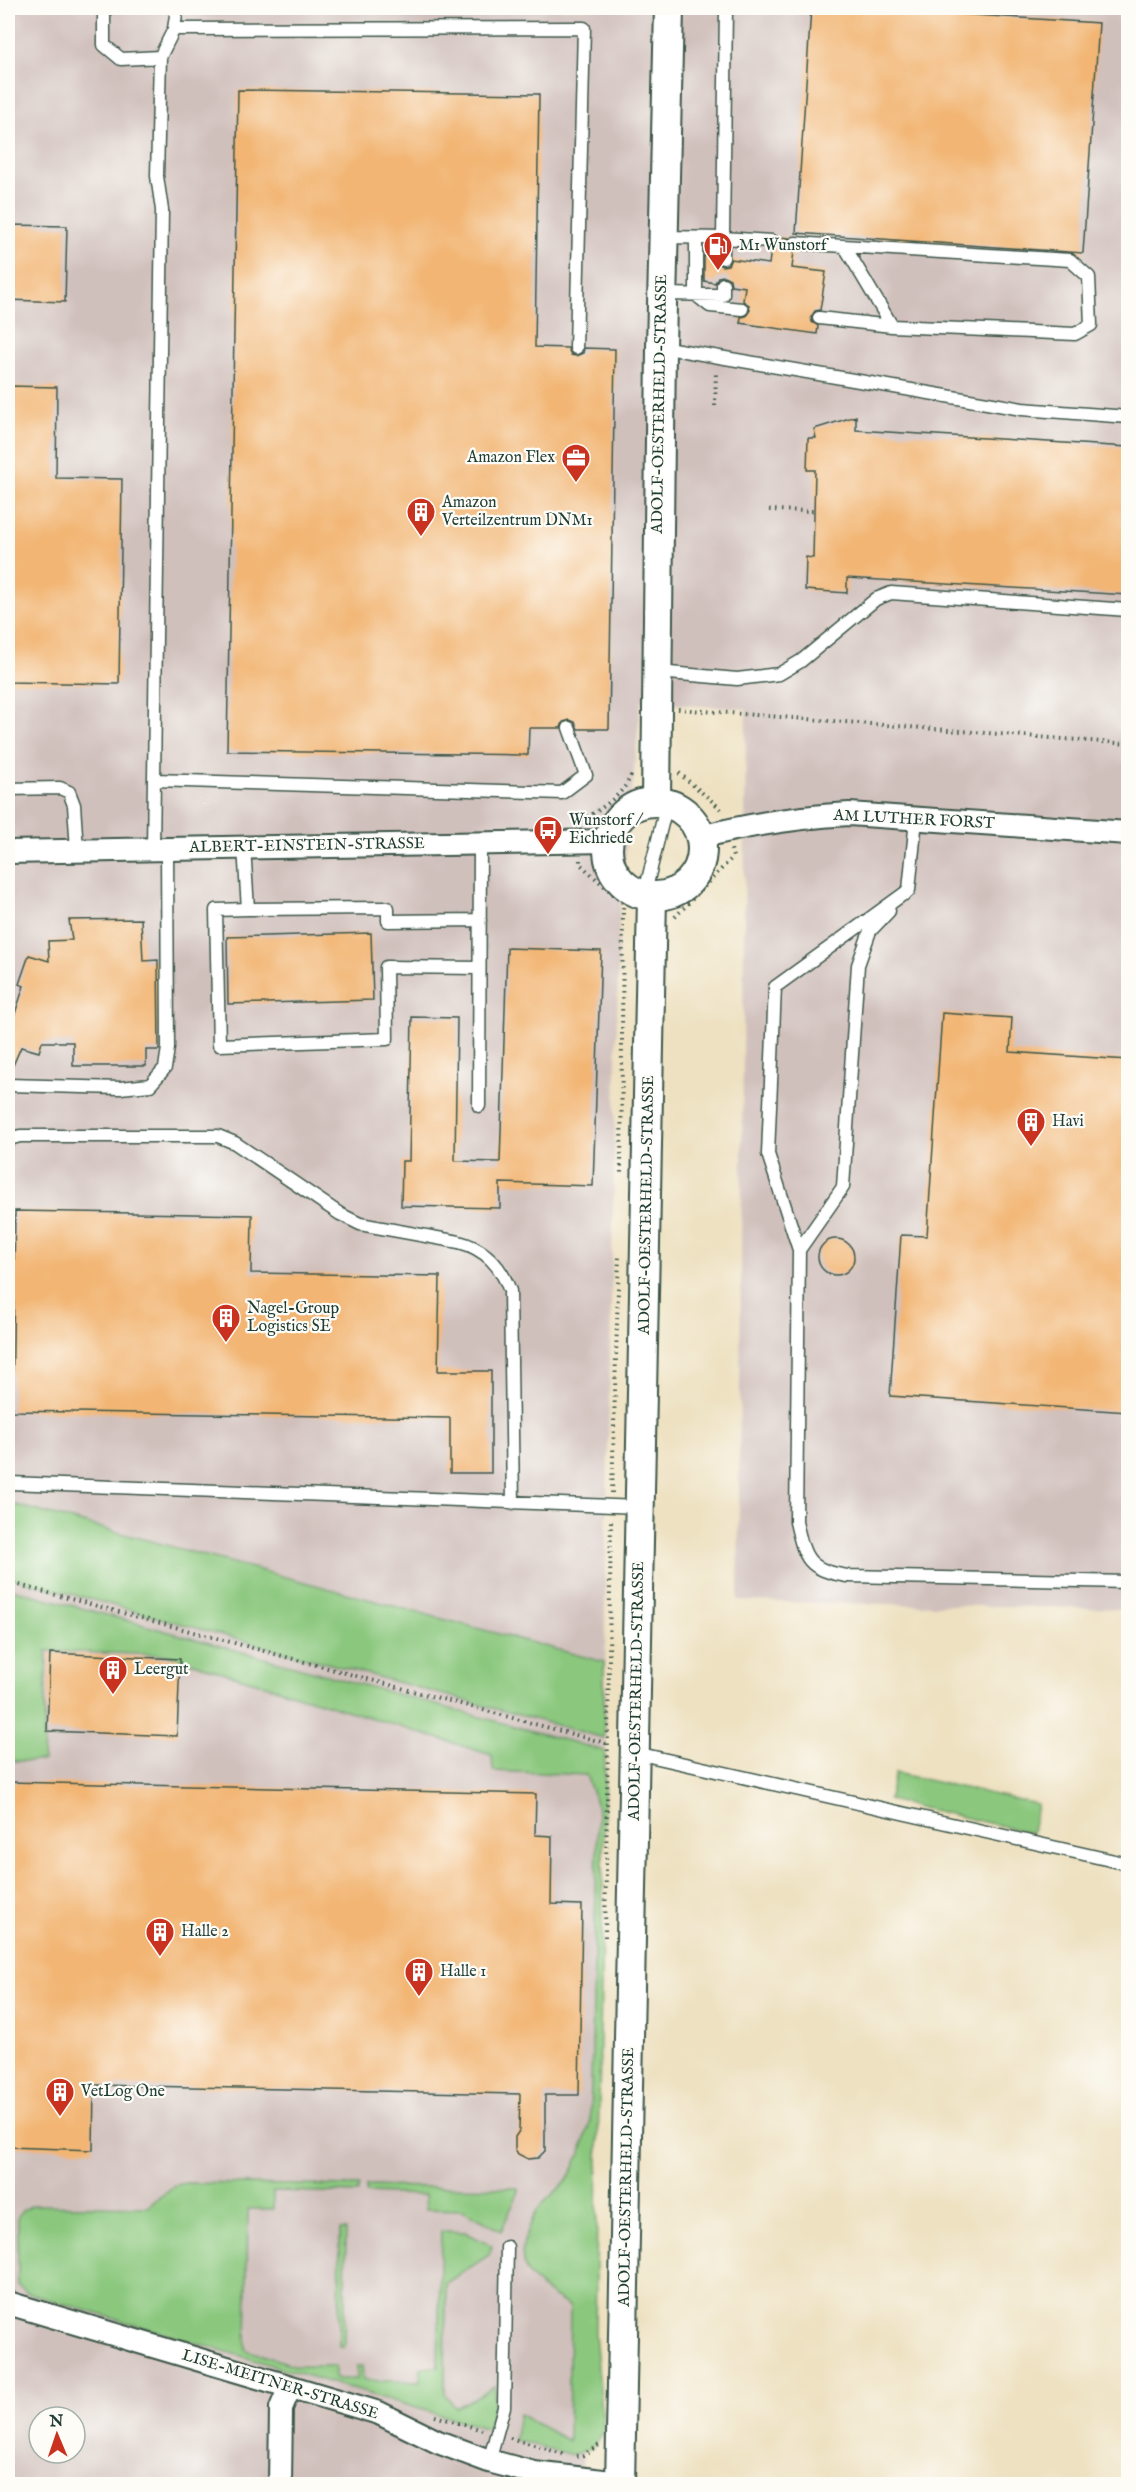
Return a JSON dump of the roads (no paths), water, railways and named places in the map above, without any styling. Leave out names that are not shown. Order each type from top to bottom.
[{"type":"street","name":"ADOLF-OESTERHELD-STRASSE","points":[[661,802],[656,709],[669,8]]},
{"type":"street","points":[[661,802],[678,808],[688,816],[701,837],[702,852],[699,866],[692,879],[681,890],[667,895],[648,896],[630,891],[619,882],[594,842],[611,829],[619,818],[633,806],[661,802]]},
{"type":"street","name":"AM LUTHER FORST","points":[[701,837],[751,825],[803,817],[849,814],[1128,833]]},
{"type":"street","name":"ALBERT-EINSTEIN-STRASSE","points":[[8,852],[480,842],[594,842]]},
{"type":"street","name":"ADOLF-OESTERHELD-STRASSE","points":[[620,2484],[641,1507],[648,896]]},
{"type":"street","name":"LISE-MEITNER-STRASSE","points":[[8,2303],[379,2413],[438,2442],[489,2461],[534,2473],[620,2484]]},
{"type":"street","points":[[280,2484],[281,2408],[290,2387]]},
{"type":"lane","points":[[104,8],[104,45],[121,58],[160,57]]},
{"type":"lane","points":[[8,1085],[120,1088],[150,1085],[165,1068],[168,1048],[155,780],[162,210],[157,176],[160,57],[174,29],[177,8]]},
{"type":"lane","points":[[723,258],[726,8]]},
{"type":"lane","points":[[174,29],[584,28],[576,348]]},
{"type":"lane","points":[[663,237],[772,241]]},
{"type":"lane","points":[[696,238],[696,295]]},
{"type":"lane","points":[[795,243],[1070,260],[1089,277],[1091,325],[1075,334],[892,326],[819,318]]},
{"type":"lane","points":[[845,247],[892,326]]},
{"type":"lane","points":[[662,294],[723,295],[723,284]]},
{"type":"lane","points":[[696,295],[710,306],[742,309]]},
{"type":"lane","points":[[661,347],[1022,409],[1128,417]]},
{"type":"lane","points":[[657,672],[737,679],[779,674],[801,661],[876,599],[891,592],[1128,610]]},
{"type":"lane","points":[[155,780],[562,794],[586,775],[569,729]]},
{"type":"lane","points":[[8,789],[60,788],[69,792],[74,805],[77,850]]},
{"type":"lane","points":[[648,896],[661,802]]},
{"type":"lane","points":[[799,1250],[843,1187],[858,964],[870,931],[909,890],[916,819]]},
{"type":"lane","points":[[479,1106],[480,842]]},
{"type":"lane","points":[[244,847],[248,909]]},
{"type":"lane","points":[[909,890],[775,987],[768,1154],[799,1250],[796,1522],[807,1558],[824,1572],[847,1576],[1128,1582]]},
{"type":"lane","points":[[479,968],[386,967],[387,1039],[219,1045],[216,910],[388,908],[388,921],[480,920]]},
{"type":"lane","points":[[8,1142],[9,1139],[20,1136],[218,1136],[235,1143],[248,1154],[340,1214],[360,1224],[459,1242],[473,1246],[491,1258],[504,1275],[510,1291],[513,1503]]},
{"type":"lane","points":[[8,1479],[10,1483],[641,1507]]},
{"type":"lane","points":[[636,1753],[1128,1864]]},
{"type":"lane","points":[[489,2461],[504,2407],[507,2247]]},
{"type":"place","name":"M1 Wunstorf","points":[[718,272]]},
{"type":"place","name":"Amazon Flex","points":[[576,484]]},
{"type":"place","name":"Amazon Verteilzentrum DNM1","points":[[421,538]]},
{"type":"place","name":"Wunstorf / Eichriede","points":[[548,856]]},
{"type":"place","name":"Havi","points":[[1031,1148]]},
{"type":"place","name":"Nagel-Group Logistics SE","points":[[226,1344]]},
{"type":"place","name":"Leergut","points":[[113,1696]]},
{"type":"place","name":"Halle 2","points":[[160,1958]]},
{"type":"place","name":"Halle 1","points":[[419,1998]]},
{"type":"place","name":"VetLog One","points":[[60,2118]]}]
